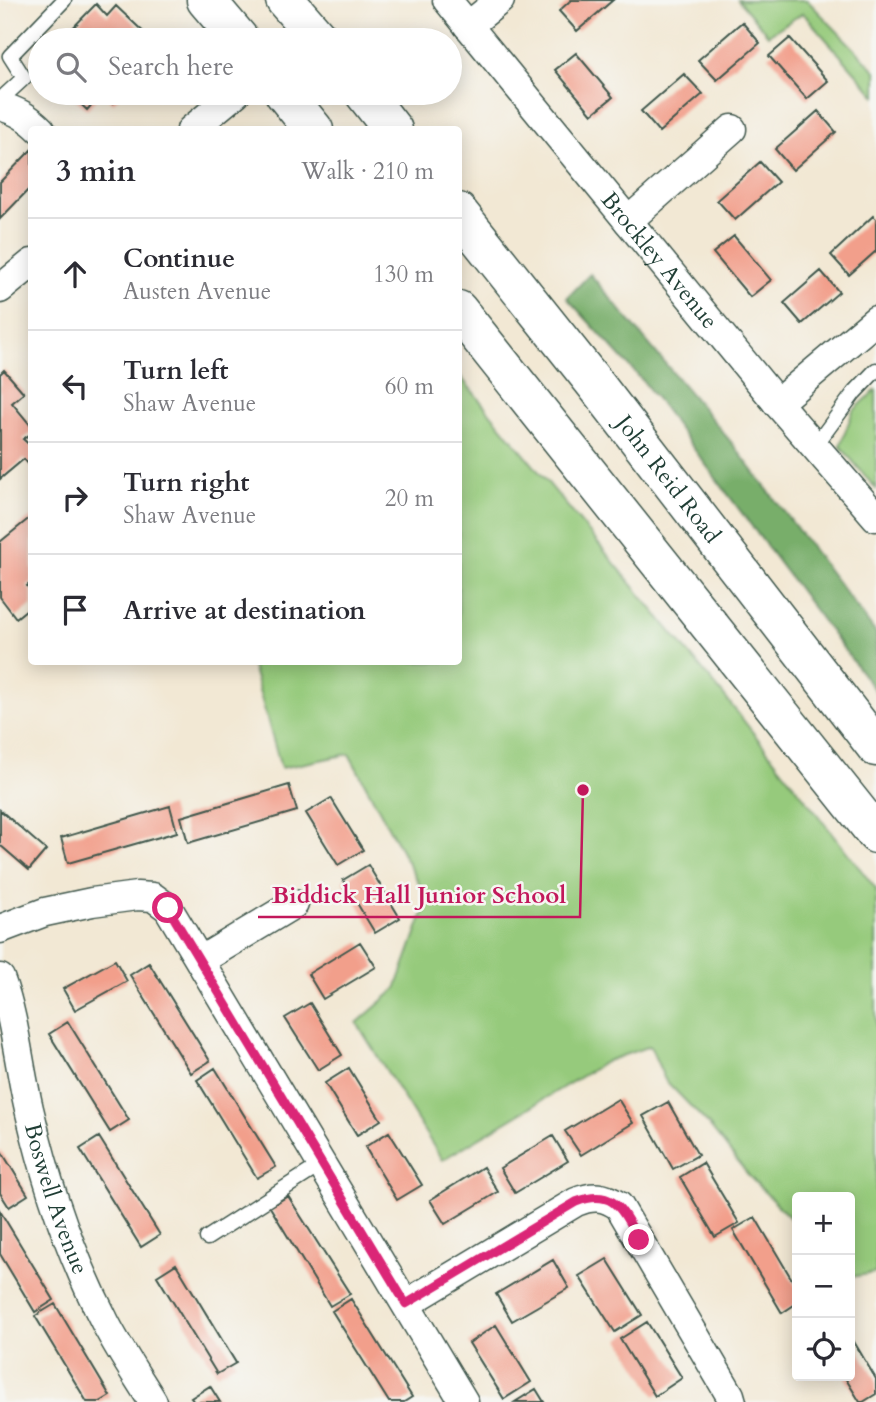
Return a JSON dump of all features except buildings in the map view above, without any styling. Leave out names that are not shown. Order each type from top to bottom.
[{"type":"highway","points":[[206,0],[230,28]]},
{"type":"highway","points":[[285,0],[304,28]]},
{"type":"highway","points":[[294,105],[311,126]]},
{"type":"highway","points":[[373,105],[390,126]]},
{"type":"highway","name":"John Reid Road","points":[[462,217],[596,385],[876,747]]},
{"type":"highway","points":[[462,315],[876,834]]},
{"type":"street","name":"Brockley Avenue","points":[[447,0],[777,403],[876,517]]},
{"type":"street","points":[[468,26],[500,0]]},
{"type":"street","points":[[196,126],[221,105]]},
{"type":"street","points":[[0,106],[29,118],[37,126]]},
{"type":"street","points":[[628,221],[732,129]]},
{"type":"street","points":[[0,289],[28,266]]},
{"type":"street","points":[[777,403],[876,320]]},
{"type":"street","points":[[0,929],[45,912],[137,896],[153,897],[168,908],[464,1402]]},
{"type":"street","points":[[201,960],[294,904]]},
{"type":"street","name":"Boswell Avenue","points":[[0,978],[9,1054],[30,1113],[53,1198],[106,1325],[153,1402]]},
{"type":"street","points":[[406,1304],[576,1202],[591,1196],[607,1198],[619,1206],[732,1402]]},
{"type":"lane","points":[[37,28],[64,0]]},
{"type":"lane","points":[[0,100],[24,78],[10,55],[28,37]]},
{"type":"lane","points":[[815,446],[854,393],[876,370]]},
{"type":"lane","points":[[207,1238],[322,1164]]},
{"type":"green space","points":[[738,0],[807,0],[876,71],[876,96],[803,13],[768,35]]},
{"type":"green space","points":[[590,274],[732,443],[876,633],[876,692],[643,381],[567,298]]},
{"type":"green space","points":[[462,379],[725,697],[876,889],[876,1273],[855,1276],[855,1192],[792,1192],[792,1220],[750,1177],[708,1124],[665,1080],[650,1046],[607,1061],[442,1160],[357,1023],[396,989],[428,900],[349,754],[281,768],[252,665],[462,665]]},
{"type":"green space","points":[[876,390],[876,489],[840,446],[853,411]]},
{"type":"place","name":"Biddick Hall Junior School","points":[[583,790]]},
{"type":"route","points":[[168,908],[406,1304],[576,1202],[591,1196],[607,1198],[619,1206],[639,1240]]}]
